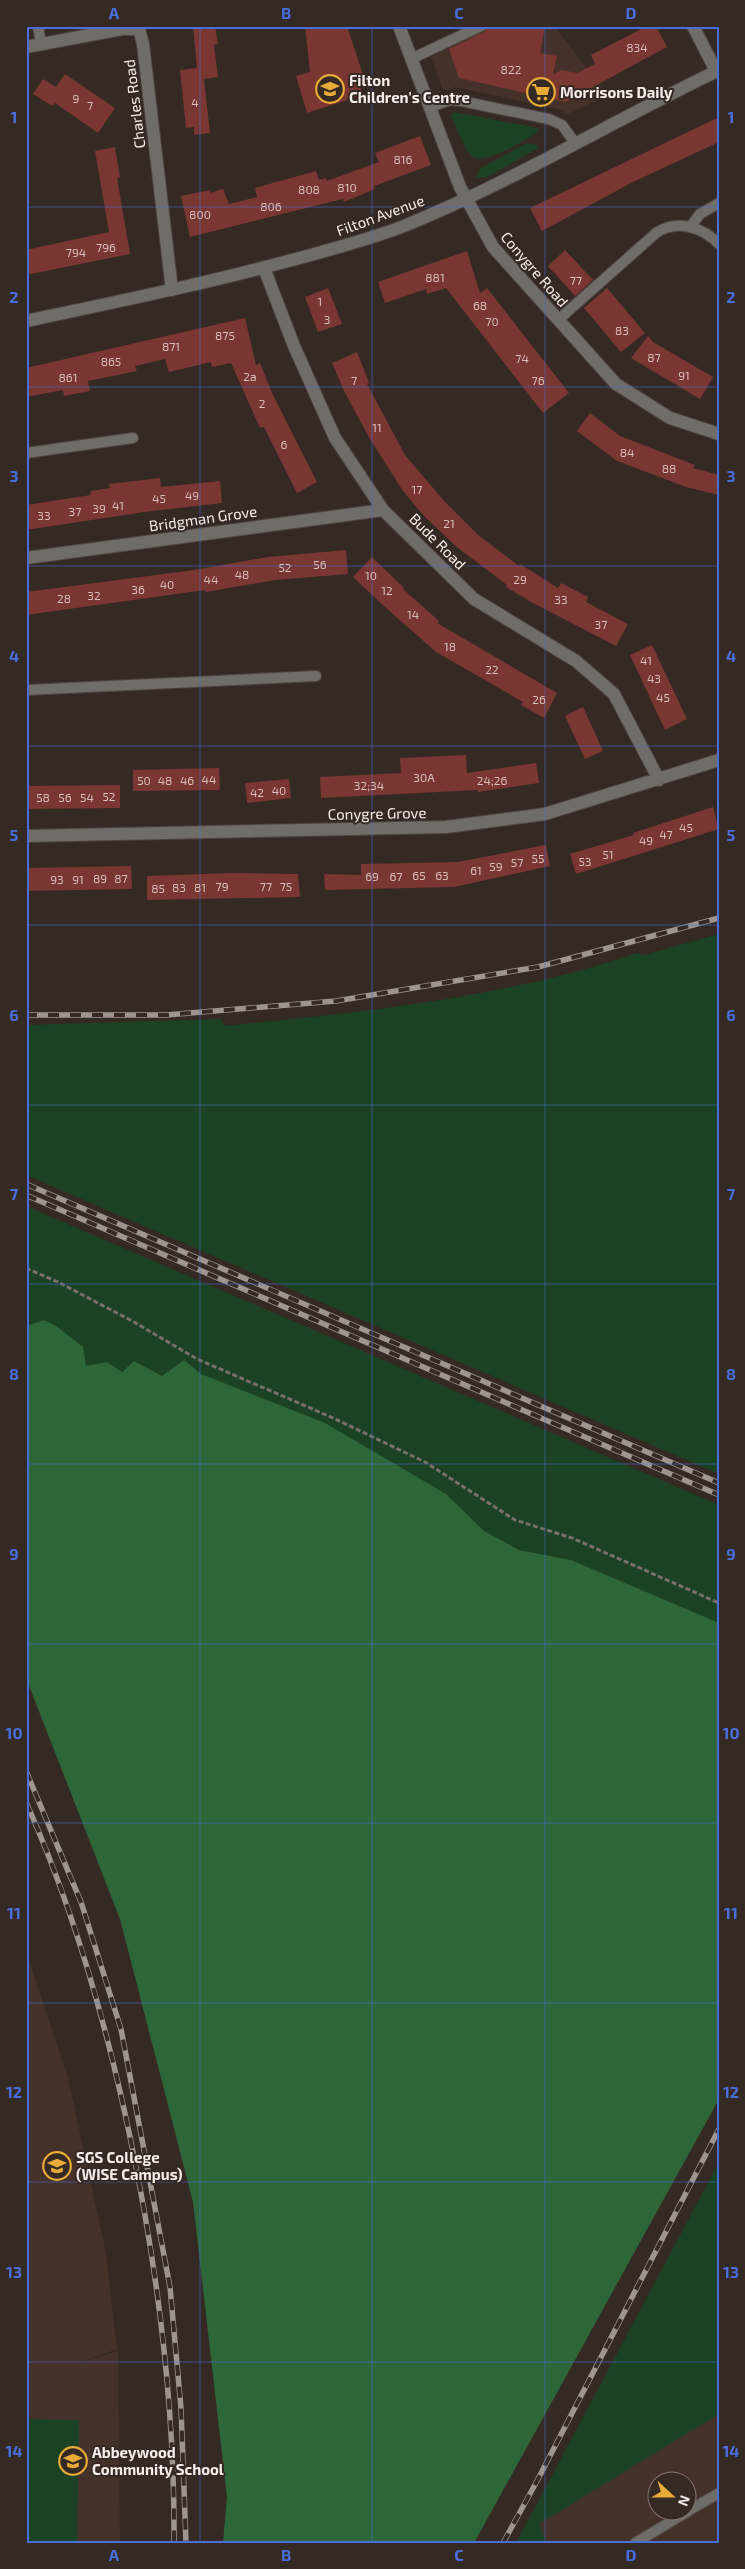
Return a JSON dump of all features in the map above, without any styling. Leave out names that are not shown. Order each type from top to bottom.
[{"type":"street","name":"Conygre Road","points":[[399,26],[466,199],[493,247],[616,384],[670,418],[719,434]]},
{"type":"street","points":[[693,26],[718,71]]},
{"type":"street","name":"Charles Road","points":[[26,47],[122,28],[139,29],[143,44],[172,290]]},
{"type":"street","name":"Filton Avenue","points":[[26,321],[264,268],[402,226],[511,179],[575,143],[718,71]]},
{"type":"street","name":"Bude Road","points":[[264,268],[294,346],[335,438],[384,510],[474,599],[576,661],[614,694],[659,780]]},
{"type":"street","name":"Bridgman Grove","points":[[26,558],[384,510]]},
{"type":"street","name":"Conygre Grove","points":[[26,836],[446,828],[545,814],[719,760]]},
{"type":"lane","points":[[38,26],[41,44]]},
{"type":"lane","points":[[411,59],[481,26]]},
{"type":"lane","points":[[430,107],[450,100],[460,101],[549,119],[562,125],[575,143]]},
{"type":"lane","points":[[690,227],[700,214],[719,203]]},
{"type":"lane","points":[[558,320],[656,233],[671,225],[690,227],[707,234],[719,244]]},
{"type":"lane","points":[[26,453],[133,438]]},
{"type":"lane","points":[[26,690],[316,676]]},
{"type":"lane","points":[[698,2506],[717,2496]]},
{"type":"lane","points":[[635,2543],[669,2522]]},
{"type":"path","points":[[26,1268],[58,1282],[117,1313],[197,1359],[331,1417],[425,1462],[515,1520],[572,1538],[719,1603]]},
{"type":"shaded area","points":[[492,26],[554,26],[608,95],[566,115],[562,110],[455,87],[449,90],[443,89],[431,57]]},
{"type":"shaded area","points":[[26,1951],[68,2078],[106,2253],[117,2349],[69,2366],[118,2351],[120,2543],[26,2543]]},
{"type":"shaded area","points":[[719,2171],[719,2543],[523,2543]]},
{"type":"green space","points":[[454,112],[538,128],[539,130],[507,150],[479,159],[470,154],[464,144],[451,116]]},
{"type":"green space","points":[[525,144],[536,144],[538,148],[486,178],[475,177],[481,168]]},
{"type":"green space","points":[[719,934],[719,1474],[26,1175],[26,1025],[221,1019],[225,1026],[381,1009],[485,992],[536,981],[637,953],[644,955]]},
{"type":"green space","points":[[26,1206],[719,1505],[719,1623],[571,1560],[519,1550],[484,1531],[446,1494],[201,1374],[184,1360],[162,1376],[134,1361],[122,1372],[86,1366],[43,1320],[26,1326]]},
{"type":"green space","points":[[44,1320],[56,1326],[83,1347],[86,1366],[107,1362],[122,1372],[134,1361],[162,1376],[184,1360],[201,1374],[325,1423],[446,1494],[484,1531],[519,1550],[571,1560],[719,1623],[719,2099],[474,2543],[223,2543],[227,2497],[193,2202],[120,1919],[26,1678],[26,1326]]},
{"type":"green space","points":[[719,2162],[719,2414],[539,2524],[547,2543],[516,2543]]},
{"type":"green space","points":[[26,2419],[79,2420],[77,2543],[26,2543]]},
{"type":"building","points":[[193,26],[215,26],[218,44],[214,45],[218,77],[204,79],[210,133],[194,135],[194,127],[186,128],[180,70],[197,68]]},
{"type":"building","points":[[305,26],[347,26],[365,81],[359,83],[363,95],[307,113],[296,76],[310,72]]},
{"type":"building","points":[[488,26],[545,26],[540,53],[557,56],[553,74],[562,70],[577,73],[595,64],[591,55],[647,26],[656,26],[667,47],[565,102],[459,78],[449,49],[484,32]]},
{"type":"building","points":[[65,74],[115,108],[98,133],[55,103],[52,106],[33,94],[43,79],[56,87]]},
{"type":"building","points":[[719,117],[719,142],[633,182],[542,231],[530,208]]},
{"type":"building","points":[[420,136],[431,165],[374,186],[375,189],[344,202],[343,199],[190,237],[181,196],[210,190],[210,193],[223,189],[229,204],[257,197],[255,188],[316,171],[319,180],[326,178],[327,181],[379,162],[375,153]]},
{"type":"building","points":[[115,147],[120,178],[117,178],[130,254],[26,275],[26,250],[109,232],[95,151]]},
{"type":"building","points":[[565,250],[593,280],[575,296],[548,266]]},
{"type":"building","points":[[467,251],[480,293],[487,288],[569,393],[543,413],[446,288],[427,294],[426,289],[385,303],[378,282]]},
{"type":"building","points":[[328,288],[342,324],[318,332],[305,297]]},
{"type":"building","points":[[607,288],[645,333],[621,352],[584,308]]},
{"type":"building","points":[[245,318],[256,365],[260,363],[272,393],[317,482],[297,493],[264,427],[260,428],[231,363],[212,367],[211,362],[169,372],[165,359],[135,366],[137,371],[88,381],[90,391],[64,396],[63,390],[26,397],[26,368]]},
{"type":"building","points":[[648,336],[653,342],[713,377],[700,399],[631,358]]},
{"type":"building","points":[[357,352],[369,383],[367,384],[405,455],[445,502],[478,535],[519,566],[520,564],[558,588],[561,583],[588,597],[586,602],[628,624],[616,646],[506,587],[507,585],[458,548],[424,516],[403,491],[370,439],[345,393],[332,363]]},
{"type":"building","points":[[590,413],[620,436],[695,465],[693,468],[719,475],[719,495],[686,487],[617,461],[577,431]]},
{"type":"building","points":[[160,478],[161,487],[220,481],[222,503],[144,512],[26,530],[26,505],[91,495],[90,491],[110,488],[109,484]]},
{"type":"building","points":[[346,550],[348,574],[275,580],[206,592],[205,590],[26,615],[26,592],[194,570],[268,557]]},
{"type":"building","points":[[372,557],[403,589],[439,621],[437,623],[557,693],[544,718],[521,705],[523,702],[436,652],[386,608],[353,577]]},
{"type":"building","points":[[652,645],[687,719],[665,730],[630,655]]},
{"type":"building","points":[[583,707],[603,751],[585,759],[565,716]]},
{"type":"building","points":[[466,755],[467,773],[536,763],[539,783],[478,792],[478,790],[321,798],[320,777],[401,773],[400,758]]},
{"type":"building","points":[[219,768],[220,790],[133,791],[133,770]]},
{"type":"building","points":[[289,779],[291,798],[247,803],[245,783]]},
{"type":"building","points":[[120,785],[120,808],[26,809],[26,786]]},
{"type":"building","points":[[713,807],[719,829],[576,874],[570,854],[634,835],[633,833]]},
{"type":"building","points":[[546,845],[550,866],[454,887],[325,890],[324,874],[361,875],[361,864],[458,862]]},
{"type":"building","points":[[131,866],[132,889],[26,891],[26,868]]},
{"type":"building","points":[[232,873],[298,874],[300,897],[147,900],[147,876]]},
{"type":"railway","points":[[26,1015],[166,1015],[336,1001],[538,967],[719,918]]},
{"type":"railway","points":[[26,1184],[719,1483]]},
{"type":"railway","points":[[26,1195],[719,1495]]},
{"type":"railway","points":[[26,1771],[81,1902],[121,2029],[170,2287],[181,2408],[186,2543]]},
{"type":"railway","points":[[26,1802],[59,1884],[87,1967],[121,2094],[140,2187],[156,2288],[168,2390],[174,2492],[174,2543]]},
{"type":"railway","points":[[503,2543],[719,2129]]},
{"type":"place","name":"Filton Children's Centre","points":[[330,89]]},
{"type":"place","name":"Morrisons Daily","points":[[541,92]]},
{"type":"place","name":"SGS College (WISE Campus)","points":[[57,2166]]},
{"type":"place","name":"Abbeywood Community School","points":[[73,2461]]}]
